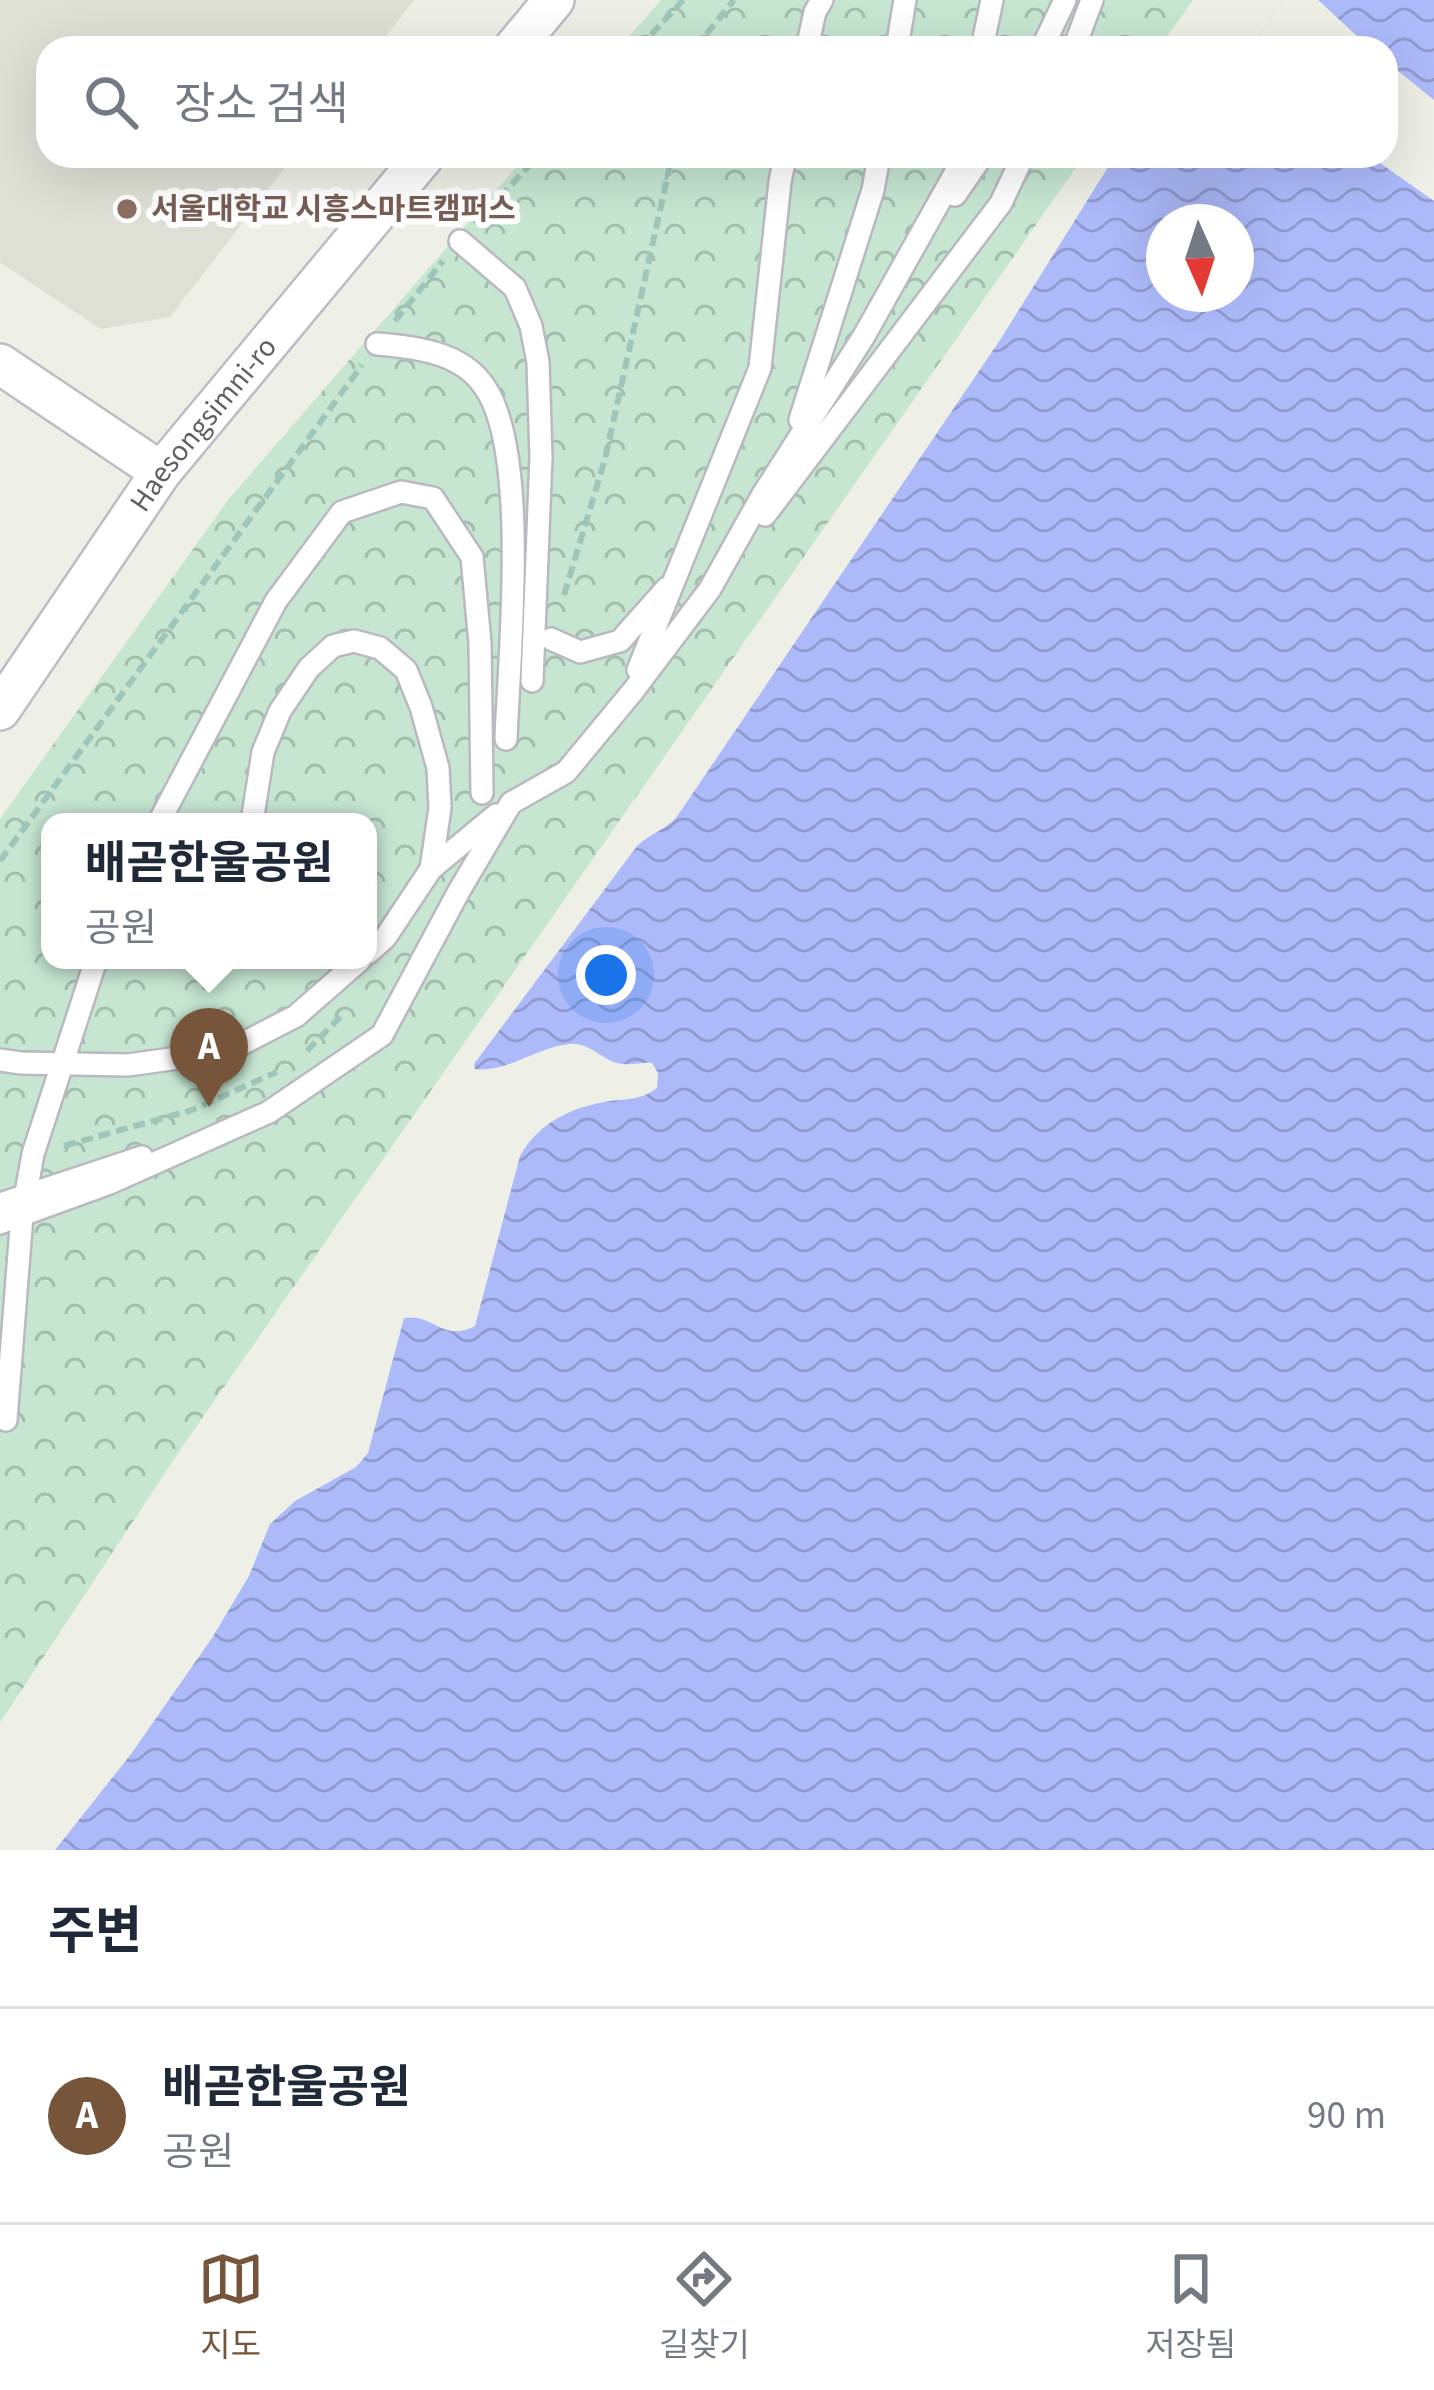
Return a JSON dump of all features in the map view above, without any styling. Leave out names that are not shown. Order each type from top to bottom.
[{"type":"main road","points":[[524,36],[554,0]]},
{"type":"main road","name":"Haesongsimni-ro","points":[[0,710],[161,472],[414,168]]},
{"type":"main road","points":[[0,364],[161,472]]},
{"type":"street","points":[[810,36],[822,0]]},
{"type":"street","points":[[899,36],[905,0]]},
{"type":"street","points":[[984,36],[992,0]]},
{"type":"street","points":[[1048,36],[1065,0]]},
{"type":"street","points":[[1078,36],[1092,0]]},
{"type":"street","points":[[629,696],[760,368],[783,168]]},
{"type":"street","points":[[789,454],[876,168]]},
{"type":"street","points":[[712,585],[864,336],[957,168]]},
{"type":"street","points":[[896,279],[974,168]]},
{"type":"street","points":[[377,945],[431,869],[511,802],[566,772],[629,696],[1001,203],[1017,168]]},
{"type":"street","points":[[460,241],[515,288],[531,326],[538,362],[541,457],[532,681]]},
{"type":"street","points":[[377,344],[420,347],[458,362],[483,382],[500,414],[508,454],[512,562],[506,739]]},
{"type":"street","points":[[164,813],[275,601],[342,512],[401,492],[433,498],[472,557],[480,643],[482,794]]},
{"type":"street","points":[[551,639],[580,652],[620,640],[679,574]]},
{"type":"street","points":[[253,813],[263,752],[280,711],[309,668],[333,646],[354,641],[380,648],[406,670],[439,768],[440,808],[431,869]]},
{"type":"street","points":[[0,1204],[25,1204],[110,1183],[212,1138],[269,1112],[382,1035],[511,802]]},
{"type":"street","points":[[6,1420],[33,1154],[93,969]]},
{"type":"street","points":[[0,1060],[128,1065],[228,1051],[296,1016],[350,969]]},
{"type":"street","points":[[0,1222],[25,1204]]},
{"type":"path","points":[[650,36],[683,0]]},
{"type":"path","points":[[705,36],[734,0]]},
{"type":"path","points":[[0,861],[377,344],[460,241],[527,168]]},
{"type":"path","points":[[551,639],[605,459],[669,168]]},
{"type":"shaded area","name":"서울대학교 시흥스마트캠퍼스","points":[[0,0],[414,0],[386,36],[36,36],[36,168],[285,168],[170,317],[101,329],[0,262]]},
{"type":"green space","points":[[661,0],[1193,0],[1168,36],[630,36]]},
{"type":"green space","points":[[516,168],[1076,168],[184,1444],[0,1723],[0,819],[228,500]]},
{"type":"water","points":[[1283,0],[1434,0],[1434,1850],[55,1850],[131,1754],[212,1638],[249,1576],[270,1524],[295,1501],[356,1467],[368,1453],[404,1318],[446,1330],[475,1326],[520,1156],[528,1144],[570,1112],[657,1088],[658,1073],[652,1063],[616,1063],[577,1044],[557,1046],[498,1067],[475,1069],[474,1064],[637,846],[676,818],[1002,337],[1108,168],[1398,168],[1398,36],[1258,36]]},
{"type":"pier","points":[[1283,0],[1318,0],[1357,36],[1258,36]]},
{"type":"pier","points":[[1398,71],[1434,100],[1434,201],[1387,168],[1398,168]]},
{"type":"place","name":"서울대학교 시흥스마트캠퍼스","points":[[127,209]]},
{"type":"place","name":"배곧한울공원","points":[[209,1107]]}]
